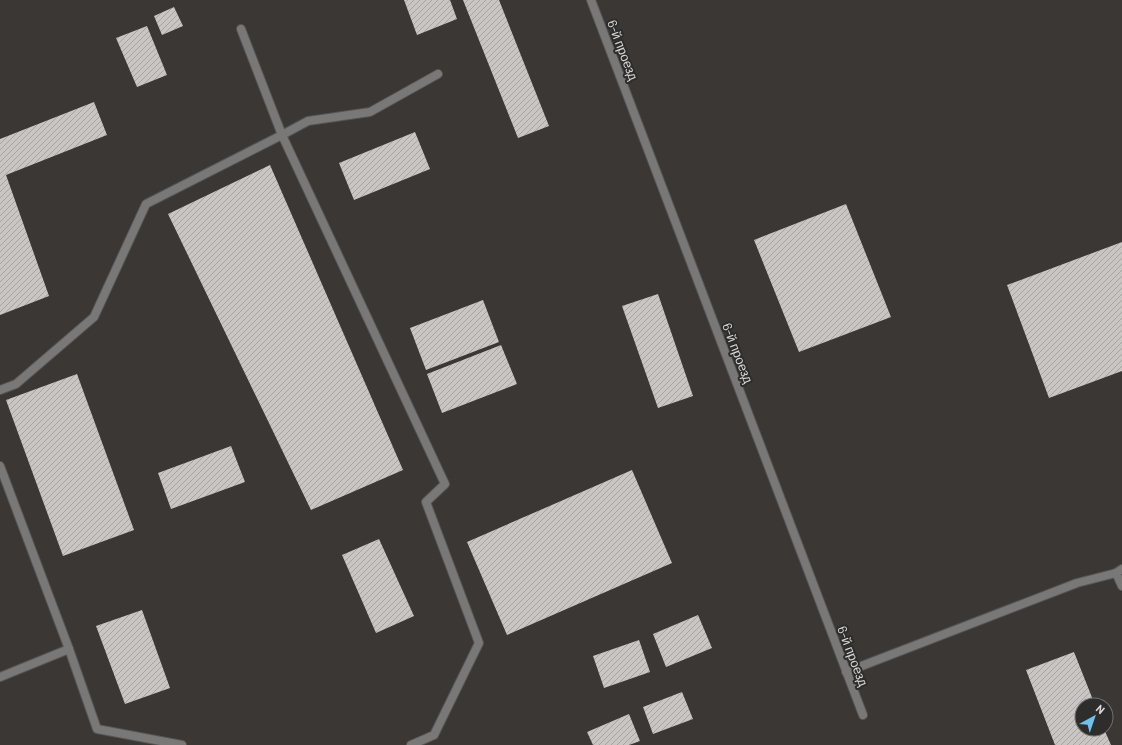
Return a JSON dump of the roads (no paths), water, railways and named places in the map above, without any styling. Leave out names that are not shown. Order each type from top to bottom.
[{"type":"street","name":"6-й проезд","points":[[591,0],[863,715]]},
{"type":"street","points":[[241,29],[282,135],[444,484],[426,502],[479,643],[434,735],[411,745]]},
{"type":"street","points":[[0,390],[16,384],[94,317],[146,204],[308,121],[370,112],[438,74]]},
{"type":"street","points":[[0,466],[69,649],[97,729],[182,745]]},
{"type":"street","points":[[846,672],[1077,584],[1119,571],[1122,586]]},
{"type":"street","points":[[0,677],[69,649]]}]
